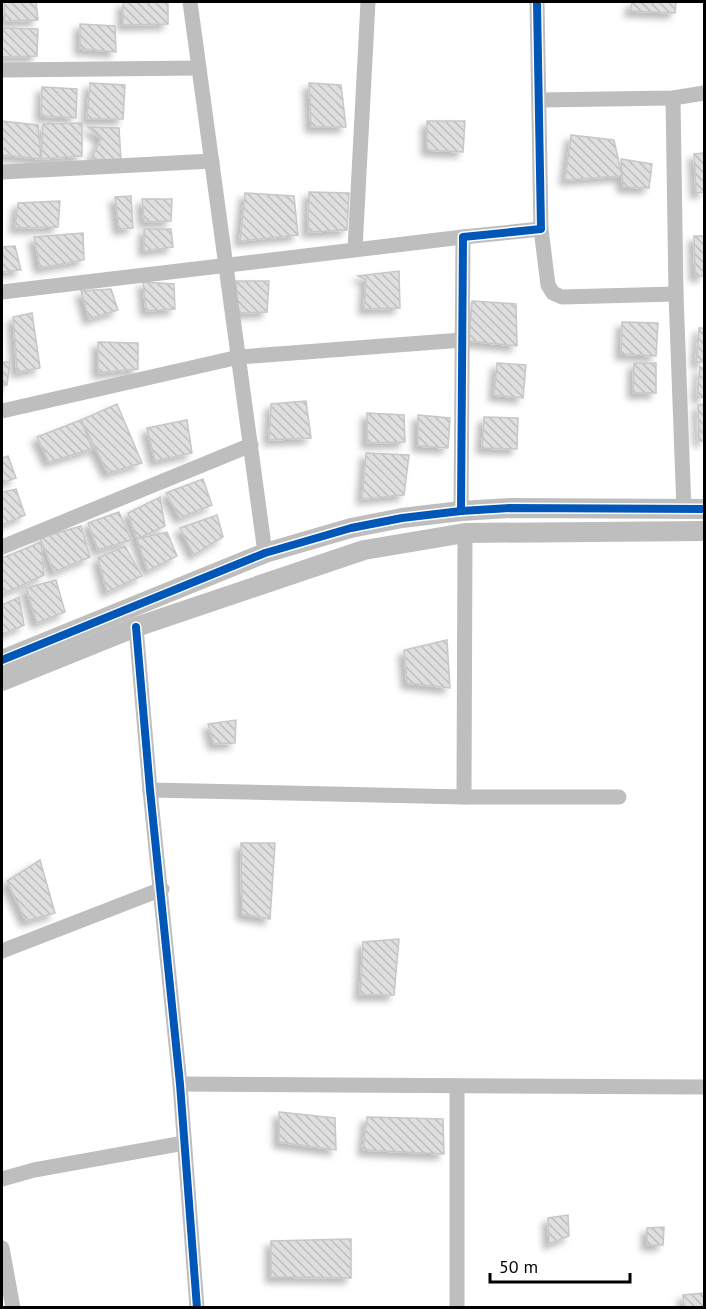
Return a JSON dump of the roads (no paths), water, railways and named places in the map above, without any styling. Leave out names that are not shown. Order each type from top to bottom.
[{"type":"street","points":[[190,2],[266,553]]},
{"type":"street","points":[[355,249],[368,2]]},
{"type":"street","points":[[537,2],[541,229],[548,285],[553,293],[562,297],[676,294]]},
{"type":"street","points":[[2,70],[199,68]]},
{"type":"street","points":[[540,100],[673,98],[705,93]]},
{"type":"street","points":[[673,98],[676,294],[684,510]]},
{"type":"street","points":[[2,172],[212,161]]},
{"type":"street","points":[[2,292],[541,229]]},
{"type":"street","points":[[461,511],[463,237]]},
{"type":"street","points":[[2,411],[239,357],[462,340]]},
{"type":"street","points":[[2,547],[251,445]]},
{"type":"street","points":[[2,660],[266,553],[351,528],[402,518],[510,508],[705,509]]},
{"type":"street","points":[[2,681],[136,627],[364,550],[465,533],[705,531]]},
{"type":"street","points":[[464,797],[465,533]]},
{"type":"street","points":[[136,627],[180,1084],[197,1308]]},
{"type":"street","points":[[150,790],[464,797],[619,797]]},
{"type":"street","points":[[2,951],[162,889]]},
{"type":"street","points":[[180,1084],[705,1087]]},
{"type":"street","points":[[457,1086],[457,1308]]},
{"type":"street","points":[[2,1179],[34,1170],[183,1143]]},
{"type":"street","points":[[2,1248],[13,1308]]}]
